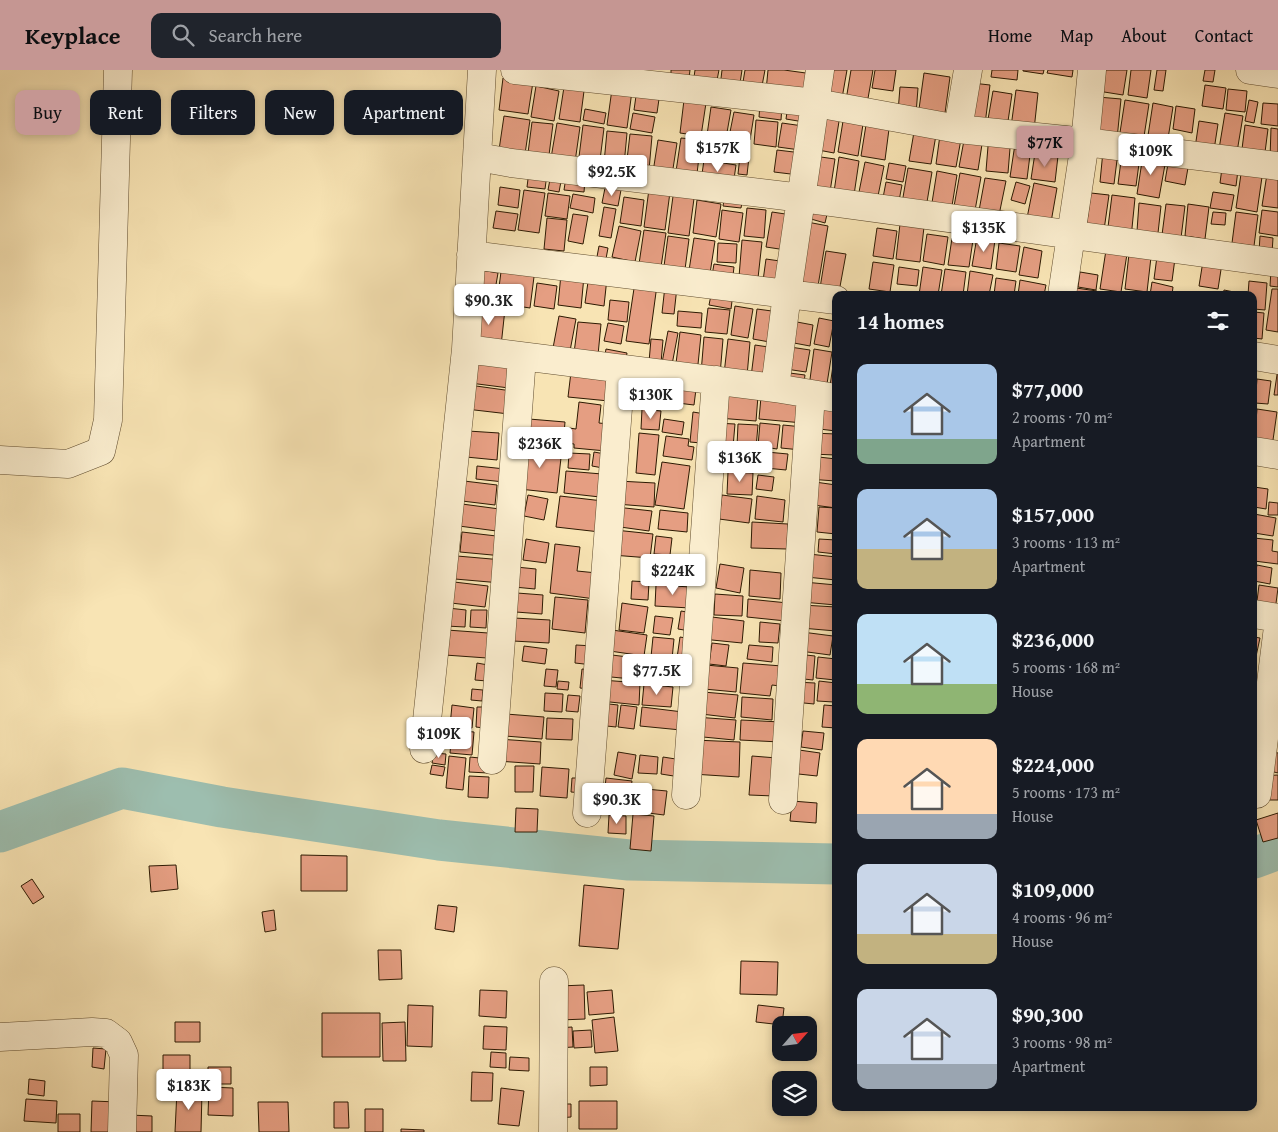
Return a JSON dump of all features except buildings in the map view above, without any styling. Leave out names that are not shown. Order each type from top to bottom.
[{"type":"street","points":[[0,460],[68,464],[101,451],[108,420],[118,70]]},
{"type":"street","points":[[424,749],[466,349],[482,70]]},
{"type":"street","points":[[515,70],[816,103],[958,130],[1085,142],[1278,166]]},
{"type":"street","points":[[775,388],[820,70]]},
{"type":"street","points":[[958,130],[968,70]]},
{"type":"street","points":[[1063,291],[1085,142],[1092,70]]},
{"type":"street","points":[[1250,70],[1278,74]]},
{"type":"street","points":[[478,158],[802,198],[1278,263]]},
{"type":"street","points":[[471,255],[832,300]]},
{"type":"street","points":[[466,349],[716,380],[823,396],[783,800]]},
{"type":"street","points":[[1257,356],[1278,360]]},
{"type":"street","points":[[492,760],[522,357]]},
{"type":"street","points":[[587,813],[621,369]]},
{"type":"street","points":[[686,795],[716,380]]},
{"type":"street","points":[[1257,452],[1278,455]]},
{"type":"street","points":[[1257,614],[1278,618]]},
{"type":"street","points":[[1257,794],[1278,627]]},
{"type":"street","points":[[553,1132],[554,981]]},
{"type":"street","points":[[0,1036],[92,1032],[106,1033],[118,1042],[124,1055],[122,1132]]},
{"type":"waterway","points":[[0,832],[122,788],[222,807],[439,840],[629,860],[832,864]]},
{"type":"waterway","points":[[1257,857],[1278,849]]}]
